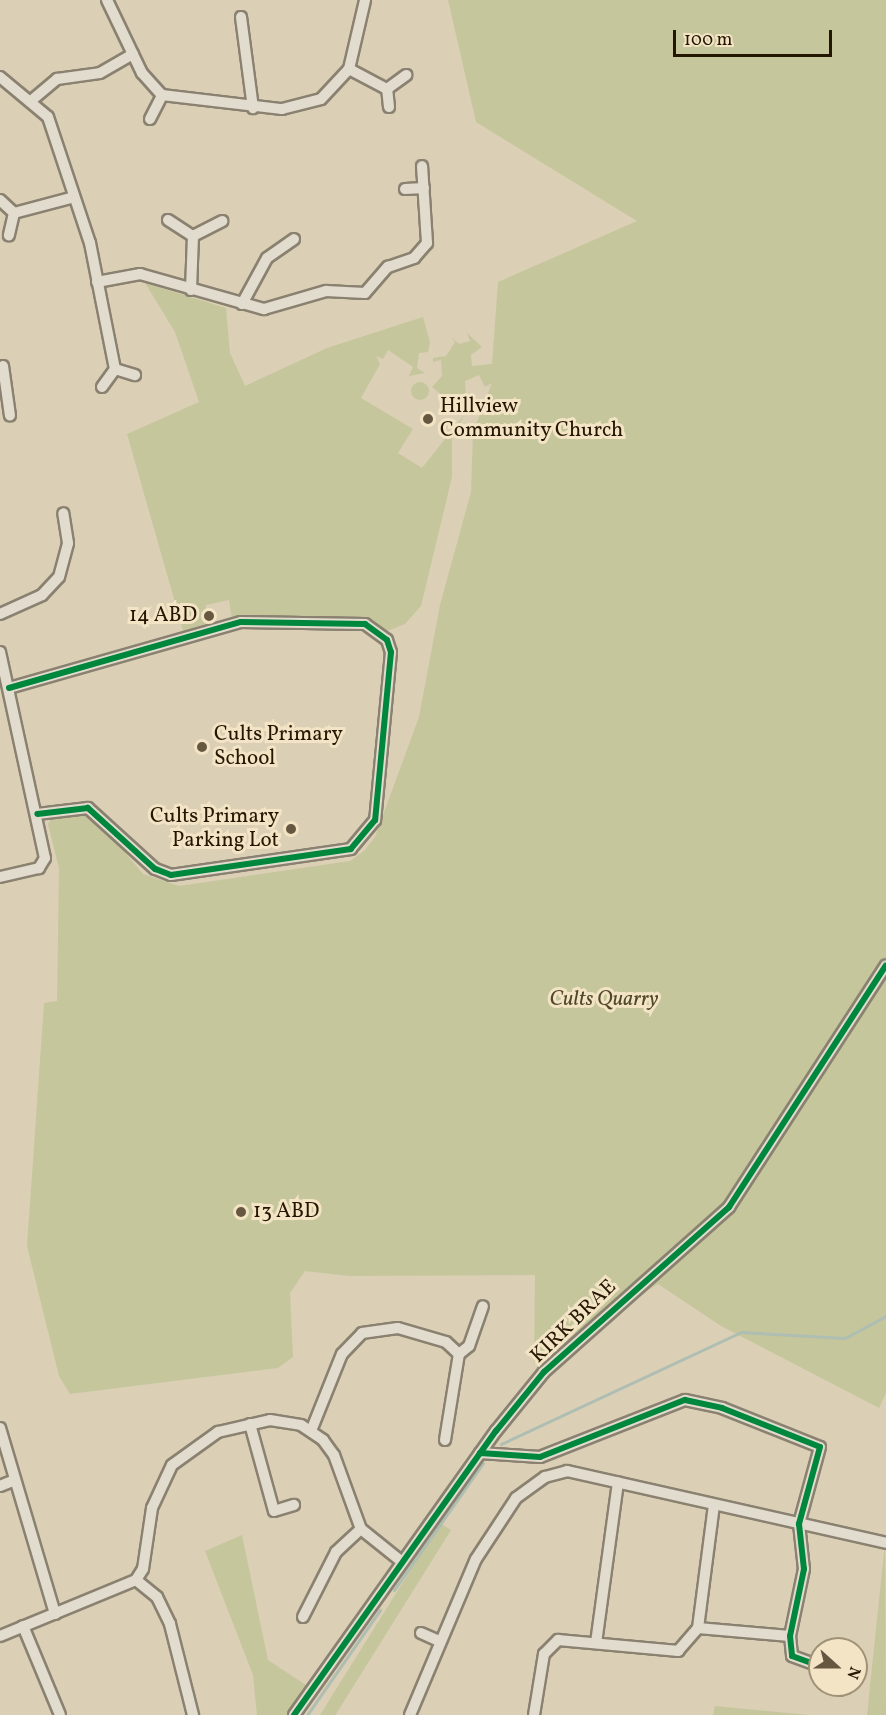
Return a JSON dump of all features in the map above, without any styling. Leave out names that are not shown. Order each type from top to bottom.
[{"type":"street","points":[[107,0],[133,54],[162,95],[182,100],[253,108],[298,108],[321,99],[349,69],[364,0]]},
{"type":"street","points":[[241,17],[253,108]]},
{"type":"street","points":[[32,100],[57,79],[100,73],[133,54]]},
{"type":"street","points":[[349,69],[387,88]]},
{"type":"street","points":[[387,88],[406,75]]},
{"type":"street","points":[[0,77],[32,100],[48,117],[74,197],[97,282],[115,369],[102,387]]},
{"type":"street","points":[[387,88],[389,107]]},
{"type":"street","points":[[150,119],[162,95]]},
{"type":"street","points":[[97,282],[140,274],[242,304],[277,308],[326,291],[374,289],[388,267],[414,258],[427,243],[422,166]]},
{"type":"street","points":[[405,189],[424,188]]},
{"type":"street","points":[[14,213],[74,197]]},
{"type":"street","points":[[0,200],[14,213]]},
{"type":"street","points":[[9,235],[14,213]]},
{"type":"street","points":[[168,220],[194,236]]},
{"type":"street","points":[[194,236],[222,221]]},
{"type":"street","points":[[191,290],[194,236]]},
{"type":"street","points":[[242,304],[267,258],[294,239]]},
{"type":"street","points":[[3,366],[2,390],[10,416]]},
{"type":"street","points":[[115,369],[135,375]]},
{"type":"street","points":[[0,614],[42,595],[59,577],[68,543],[63,513]]},
{"type":"street","points":[[9,688],[241,622],[365,624],[387,640],[391,652],[375,820],[351,849],[171,875],[155,869],[88,808],[37,814]]},
{"type":"street","points":[[0,652],[37,814],[43,864],[0,877]]},
{"type":"street","name":"KIRK BRAE","points":[[294,1715],[480,1453],[544,1372],[729,1207],[886,965]]},
{"type":"street","points":[[460,1432],[446,1435],[459,1354],[469,1347],[483,1306]]},
{"type":"street","points":[[311,1431],[342,1354],[362,1334],[398,1328],[446,1342],[459,1354]]},
{"type":"street","points":[[480,1453],[540,1457],[685,1400],[722,1408],[820,1447],[800,1524],[804,1569],[790,1636],[792,1656],[808,1662]]},
{"type":"street","points":[[0,1636],[136,1580],[143,1569],[152,1508],[172,1465],[210,1437],[250,1424],[280,1420],[311,1431],[334,1455],[361,1529],[402,1562]]},
{"type":"street","points":[[250,1424],[274,1510],[294,1505]]},
{"type":"street","points":[[0,1428],[55,1614]]},
{"type":"street","points":[[410,1715],[469,1571],[516,1498],[538,1481],[567,1471],[886,1543]]},
{"type":"street","points":[[0,1486],[15,1480]]},
{"type":"street","points":[[596,1643],[618,1483]]},
{"type":"street","points":[[534,1715],[547,1647],[558,1640],[678,1651],[698,1628],[714,1505]]},
{"type":"street","points":[[303,1617],[336,1552],[361,1529]]},
{"type":"street","points":[[136,1580],[157,1597],[170,1624],[193,1715]]},
{"type":"street","points":[[23,1626],[60,1715]]},
{"type":"street","points":[[698,1628],[790,1636]]},
{"type":"street","points":[[421,1633],[439,1641]]},
{"type":"green space","name":"Cults Quarry","points":[[448,0],[886,0],[886,1393],[879,1408],[721,1326],[658,1284],[534,1363],[535,1275],[349,1276],[305,1271],[290,1293],[293,1357],[278,1368],[70,1394],[59,1376],[27,1246],[44,1003],[57,1001],[59,868],[48,824],[54,814],[74,811],[98,820],[143,874],[179,886],[350,861],[364,851],[375,837],[419,717],[440,605],[471,492],[473,432],[492,383],[485,387],[479,375],[465,381],[466,398],[474,395],[473,401],[463,406],[450,402],[432,387],[442,376],[441,360],[433,362],[433,358],[446,356],[455,342],[451,337],[459,344],[470,341],[467,333],[482,347],[471,355],[472,366],[492,364],[498,282],[637,221],[476,122]]},
{"type":"green space","points":[[145,283],[226,308],[230,353],[245,386],[327,348],[423,317],[430,342],[428,352],[419,353],[417,368],[425,373],[409,376],[413,367],[388,350],[383,359],[376,356],[380,364],[361,398],[413,429],[398,453],[422,468],[464,415],[452,439],[452,477],[421,606],[405,624],[387,631],[352,616],[232,619],[229,600],[206,605],[206,627],[184,634],[127,434],[199,402],[175,332]]},
{"type":"green space","points":[[420,382],[426,385],[429,391],[426,397],[420,400],[414,397],[411,391],[414,385]]},
{"type":"green space","points":[[440,1523],[451,1530],[335,1715],[320,1715]]},
{"type":"green space","points":[[242,1535],[268,1660],[312,1689],[294,1715],[257,1715],[253,1675],[205,1551]]},
{"type":"green space","points":[[885,1543],[886,1715],[867,1715]]},
{"type":"green space","points":[[715,1706],[809,1715],[713,1715]]},
{"type":"waterway","points":[[501,1444],[741,1332],[845,1338],[886,1316]]},
{"type":"waterway","points":[[394,1590],[483,1463]]},
{"type":"waterway","points":[[307,1715],[380,1610]]},
{"type":"cycle path","points":[[9,688],[241,622],[365,624],[387,640],[391,652],[375,820],[351,849],[171,875],[155,869],[88,808],[37,814]]},
{"type":"cycle path","points":[[294,1715],[496,1431],[544,1372],[729,1207],[886,965]]},
{"type":"cycle path","points":[[480,1453],[540,1457],[685,1400],[722,1408],[820,1447],[799,1524],[804,1569],[790,1636],[792,1656],[808,1662]]},
{"type":"place","name":"Hillview Community Church","points":[[428,419]]},
{"type":"place","name":"14 ABD","points":[[209,616]]},
{"type":"place","name":"Cults Primary School","points":[[202,747]]},
{"type":"place","name":"Cults Primary Parking Lot","points":[[291,829]]},
{"type":"place","name":"13 ABD","points":[[241,1212]]}]
